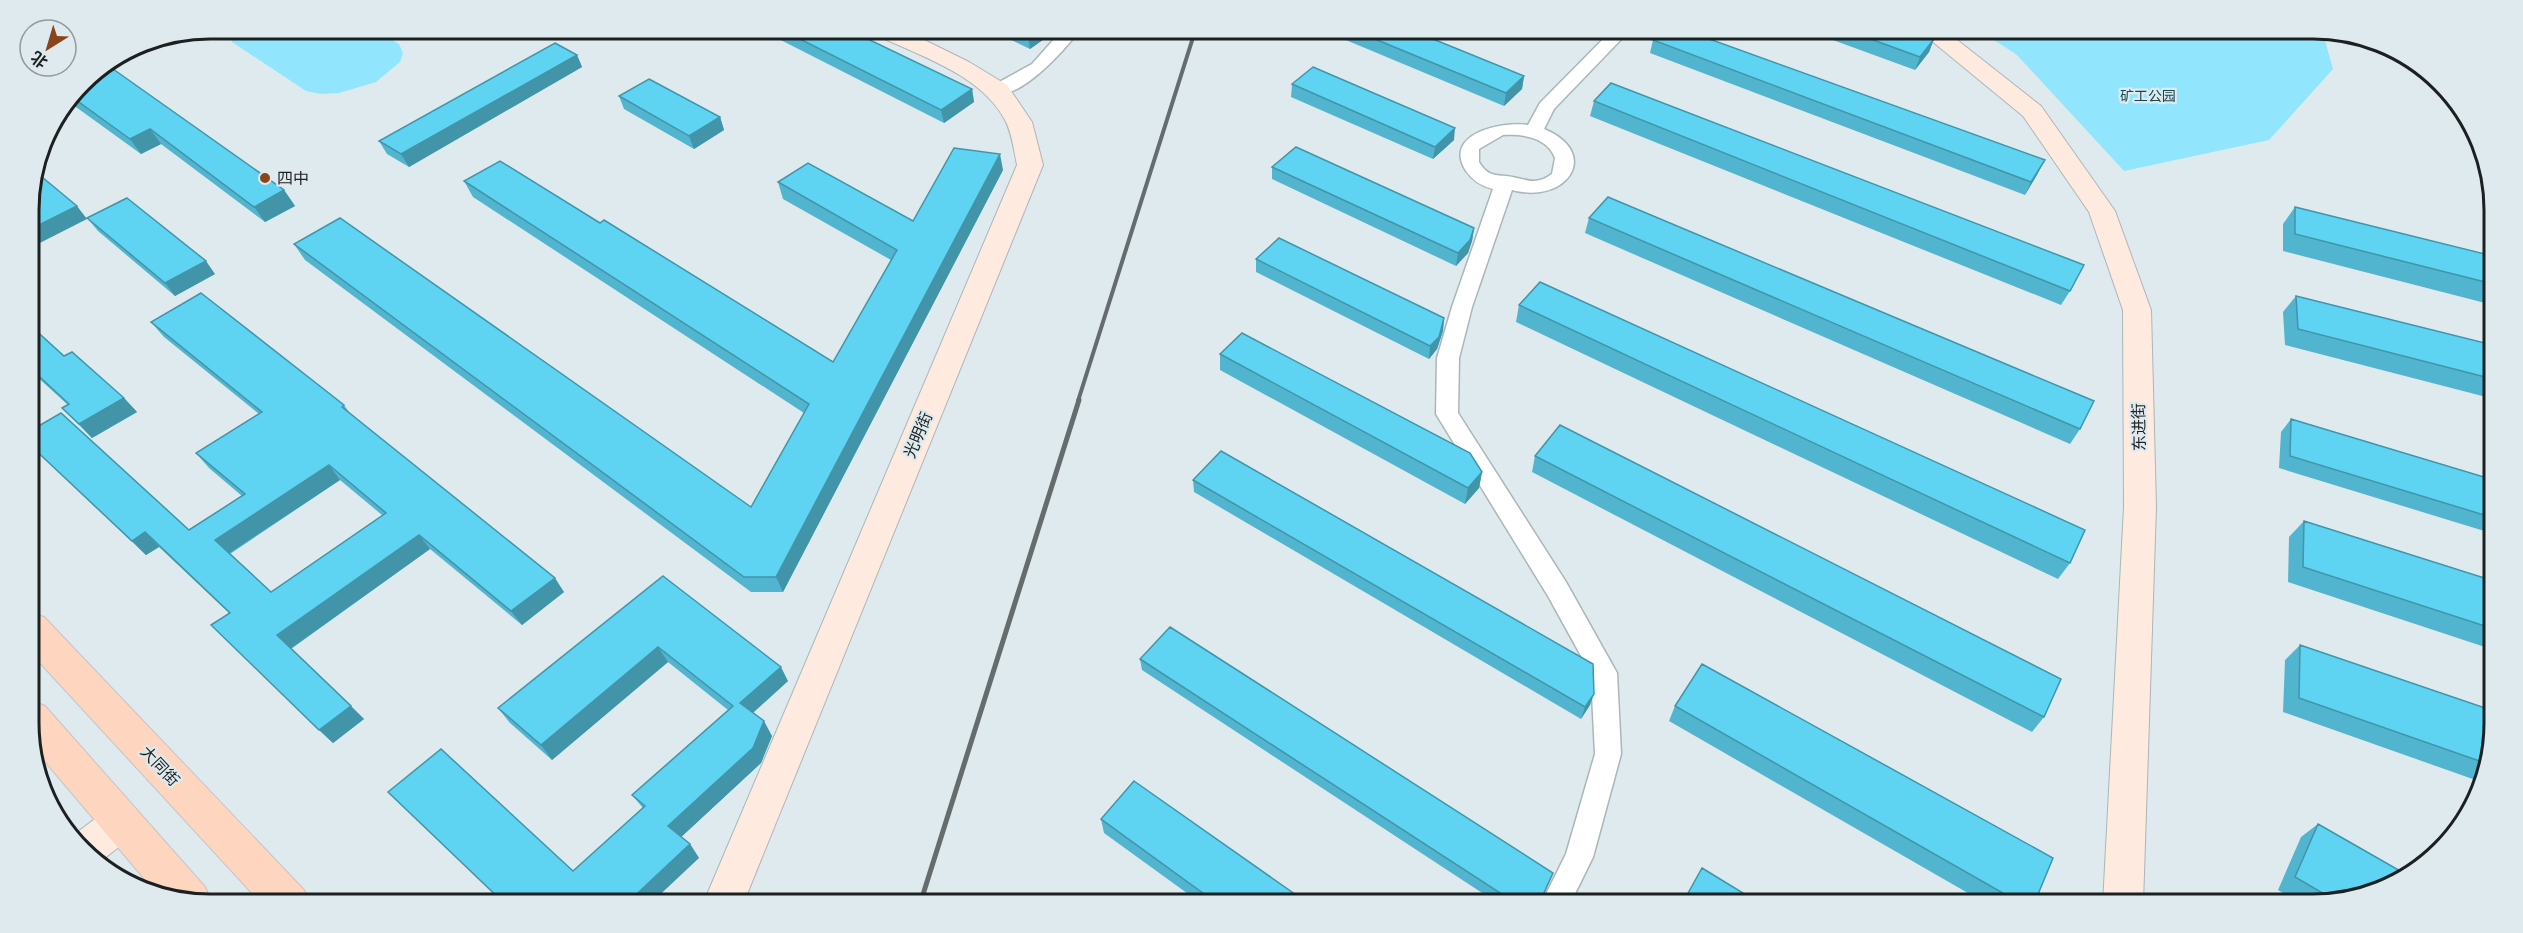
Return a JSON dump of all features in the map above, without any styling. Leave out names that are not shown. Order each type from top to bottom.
[{"type":"main road","name":"光明街","points":[[727,894],[1030,165],[1019,122],[998,90],[961,67],[903,39]]},
{"type":"main road","name":"东进街","points":[[1941,39],[2032,111],[2102,211],[2137,309],[2140,507],[2123,894]]},
{"type":"main road","name":"大同街","points":[[39,637],[281,894]]},
{"type":"main road","points":[[39,726],[182,892]]},
{"type":"main road","points":[[91,846],[121,822]]},
{"type":"street","points":[[998,90],[1038,68],[1063,39]]},
{"type":"street","points":[[1534,132],[1546,107],[1612,39]]},
{"type":"street","points":[[1504,129],[1534,132],[1558,145],[1565,154],[1567,164],[1564,173],[1555,181],[1542,187],[1526,189],[1505,182],[1493,183],[1480,176],[1472,166],[1468,156],[1471,146],[1490,132],[1504,129]]},
{"type":"street","points":[[1505,182],[1462,307],[1448,358],[1447,414],[1557,589],[1604,673],[1608,754],[1579,857],[1561,894]]},
{"type":"green space","points":[[231,39],[391,39],[399,44],[403,53],[400,62],[376,82],[339,93],[321,94],[306,91],[232,42]]},
{"type":"green space","name":"矿工公园","points":[[1992,39],[2325,40],[2333,69],[2269,140],[2124,171],[2017,55]]},
{"type":"building","points":[[800,39],[868,39],[972,89],[941,110]]},
{"type":"building","points":[[1375,39],[1433,39],[1524,76],[1506,93]]},
{"type":"building","points":[[1710,39],[2045,160],[2031,182],[1653,40]]},
{"type":"building","points":[[1870,39],[1934,39],[1920,57]]},
{"type":"building","points":[[555,43],[577,55],[401,154],[379,141]]},
{"type":"building","points":[[1313,67],[1455,128],[1435,147],[1292,84]]},
{"type":"building","points":[[113,69],[284,190],[254,207],[150,129],[130,139],[78,101],[97,81]]},
{"type":"building","points":[[649,79],[720,117],[689,136],[619,96]]},
{"type":"building","points":[[1611,83],[2084,265],[2070,291],[1594,101]]},
{"type":"building","points":[[1296,147],[1474,228],[1470,240],[1458,253],[1272,167]]},
{"type":"building","points":[[954,148],[1000,154],[776,577],[744,577],[294,244],[340,218],[751,507],[809,404],[464,181],[500,161],[600,223],[604,220],[833,362],[897,250],[778,182],[808,163],[913,221]]},
{"type":"building","points":[[42,177],[77,206],[39,225],[39,199]]},
{"type":"building","points":[[1608,197],[2094,401],[2080,429],[1589,218]]},
{"type":"building","points":[[127,198],[206,261],[165,283],[87,218]]},
{"type":"building","points":[[2295,207],[2484,254],[2484,282],[2295,234]]},
{"type":"building","points":[[1279,238],[1444,318],[1439,337],[1430,346],[1256,259]]},
{"type":"building","points":[[1540,282],[2085,530],[2070,563],[1519,305]]},
{"type":"building","points":[[201,293],[344,405],[342,407],[555,578],[511,611],[419,535],[277,635],[351,706],[319,730],[211,625],[230,613],[145,532],[132,541],[39,453],[39,426],[61,413],[189,530],[245,494],[196,453],[262,412],[151,322]],"holes":[[[329,465],[386,513],[271,592],[215,540]]]},
{"type":"building","points":[[2296,296],[2484,343],[2484,377],[2298,329]]},
{"type":"building","points":[[39,333],[64,356],[72,352],[124,398],[79,424],[62,408],[69,404],[39,376]]},
{"type":"building","points":[[1242,333],[1470,453],[1482,472],[1468,488],[1220,354]]},
{"type":"building","points":[[2291,419],[2484,477],[2484,515],[2290,456]]},
{"type":"building","points":[[1560,425],[2061,679],[2044,717],[1535,456]]},
{"type":"building","points":[[1221,451],[1593,664],[1594,694],[1585,707],[1193,480]]},
{"type":"building","points":[[2304,521],[2484,578],[2484,626],[2303,567]]},
{"type":"building","points":[[663,576],[781,667],[740,703],[764,721],[753,748],[668,826],[690,844],[637,894],[495,894],[388,792],[441,749],[573,871],[645,806],[632,795],[733,706],[658,647],[541,745],[498,708]]},
{"type":"building","points":[[1170,627],[1553,873],[1543,894],[1502,894],[1140,659]]},
{"type":"building","points":[[2300,645],[2484,708],[2483,745],[2480,761],[2299,698]]},
{"type":"building","points":[[1702,664],[2053,858],[2038,894],[2004,894],[1675,706]]},
{"type":"building","points":[[1134,781],[1295,894],[1204,894],[1101,819]]},
{"type":"building","points":[[2318,824],[2399,870],[2357,888],[2324,894],[2295,877]]},
{"type":"building","points":[[1702,868],[1745,894],[1688,894]]},
{"type":"railway","points":[[1078,401],[1193,39]]},
{"type":"railway","points":[[923,894],[1079,400]]},
{"type":"place","name":"四中","points":[[265,178]]}]
